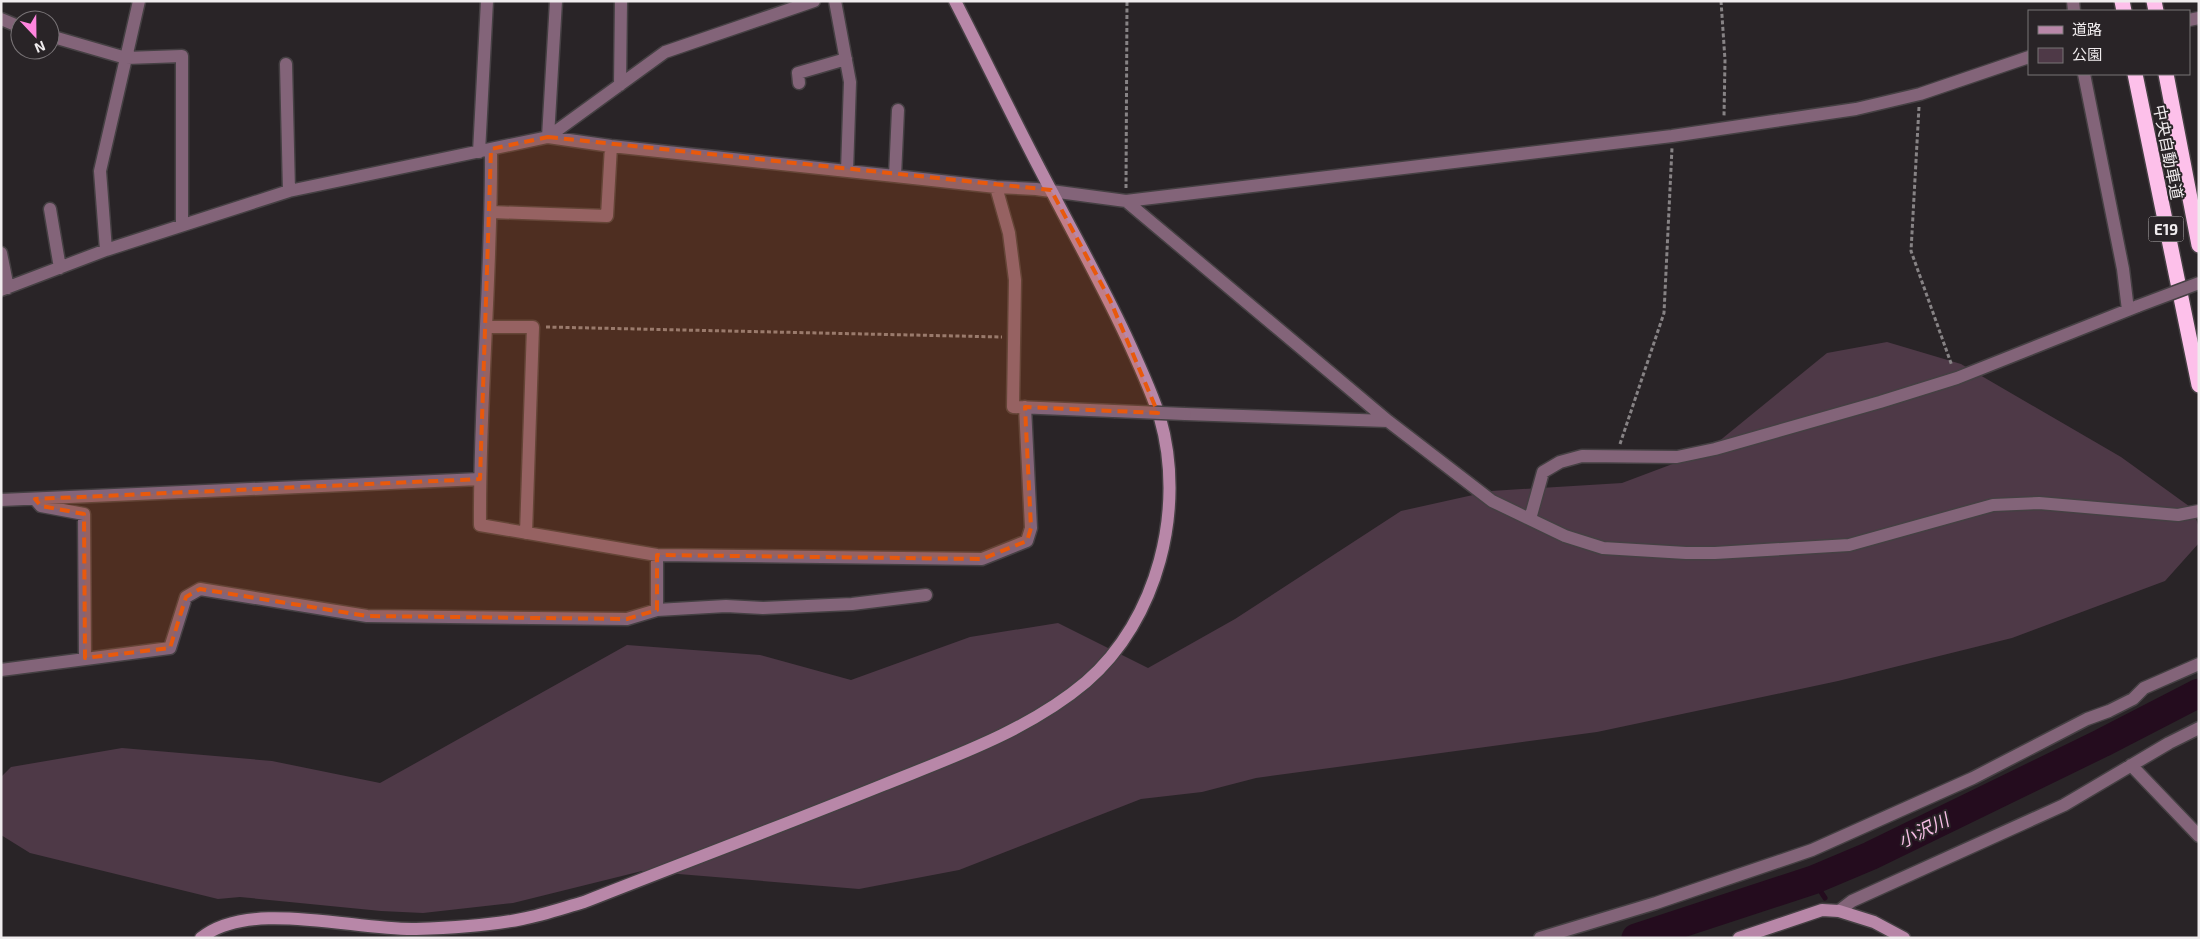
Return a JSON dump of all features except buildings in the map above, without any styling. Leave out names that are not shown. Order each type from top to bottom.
[{"type":"highway","name":"中央自動車道","points":[[2135,75],[2199,385]]},
{"type":"highway","name":"中央自動車道","points":[[2166,75],[2199,245]]},
{"type":"street","points":[[106,250],[100,171],[139,1]]},
{"type":"street","points":[[487,1],[485,150],[491,212],[480,479],[480,525],[657,555],[982,559],[1027,541],[1031,528],[1025,407]]},
{"type":"street","points":[[548,137],[556,1]]},
{"type":"street","points":[[620,86],[621,1]]},
{"type":"street","points":[[548,137],[665,52],[814,1]]},
{"type":"street","points":[[835,1],[850,82],[846,171]]},
{"type":"street","points":[[201,938],[211,930],[255,918],[413,929],[457,927],[522,919],[584,902],[976,747],[1047,710],[1087,680],[1121,643],[1144,605],[1164,542],[1168,516],[1169,468],[1160,419],[1150,389],[1110,300],[1051,190],[955,1]]},
{"type":"street","points":[[60,39],[126,58],[182,56],[182,224]]},
{"type":"street","points":[[1,253],[5,289],[106,250],[289,191],[548,137],[611,146],[996,187],[1051,190],[1126,201],[1672,136],[1856,110],[1920,94],[2028,58]]},
{"type":"street","points":[[799,83],[798,73],[846,59]]},
{"type":"street","points":[[286,64],[289,191]]},
{"type":"street","points":[[2084,75],[2123,269],[2133,308]]},
{"type":"street","points":[[895,176],[898,110]]},
{"type":"street","points":[[491,212],[607,216],[611,146]]},
{"type":"street","points":[[996,187],[1009,234],[1014,280],[1014,407],[1388,421]]},
{"type":"street","points":[[1126,201],[1388,421],[1492,502],[1565,536],[1603,548],[1715,553],[1849,545],[1993,505],[2038,503],[2106,511],[2178,516],[2199,511]]},
{"type":"street","points":[[50,209],[60,268]]},
{"type":"street","points":[[1530,519],[1543,472],[1560,462],[1582,456],[1677,457],[1716,448],[1880,402],[1957,378],[2199,283]]},
{"type":"street","points":[[486,327],[534,327],[526,533]]},
{"type":"street","points":[[1,500],[480,479]]},
{"type":"street","points":[[35,499],[41,506],[84,514],[85,658]]},
{"type":"street","points":[[657,555],[658,610]]},
{"type":"street","points":[[1,670],[170,648],[186,597],[200,589],[367,616],[627,620],[658,610],[726,606],[763,608],[852,604],[926,595]]},
{"type":"street","points":[[1540,938],[1656,903],[1812,850],[1973,778],[2087,719],[2133,699],[2144,688],[2199,664]]},
{"type":"street","points":[[1839,911],[1852,900],[2064,805],[2131,765],[2199,728]]},
{"type":"street","points":[[2131,765],[2199,836]]},
{"type":"street","points":[[1739,938],[1769,934],[1822,910],[1839,911],[1874,922],[1904,938]]},
{"type":"path","points":[[1126,201],[1127,1]]},
{"type":"path","points":[[1722,1],[1725,60],[1723,128]]},
{"type":"path","points":[[1920,94],[1911,250],[1957,378]]},
{"type":"path","points":[[1616,456],[1664,313],[1672,136]]},
{"type":"path","points":[[534,327],[1015,337]]},
{"type":"highlighted area","points":[[548,137],[1051,190],[1110,300],[1158,413],[1025,407],[1031,528],[1027,541],[982,559],[657,555],[657,610],[627,619],[367,616],[200,589],[186,597],[170,648],[85,658],[84,514],[41,506],[35,499],[480,479],[491,149]]},
{"type":"green space","points":[[1887,342],[1961,364],[2121,457],[2193,509],[2199,528],[2199,543],[2165,581],[2012,638],[1838,681],[1597,732],[1256,778],[1202,792],[1141,799],[959,870],[859,889],[642,871],[513,903],[423,913],[381,911],[240,897],[218,899],[30,853],[1,835],[1,777],[11,767],[122,748],[272,761],[380,783],[627,645],[760,655],[851,680],[970,637],[1058,623],[1148,668],[1235,619],[1401,511],[1491,491],[1622,483],[1707,451],[1827,353]]},
{"type":"waterway","name":"小沢川","points":[[1636,938],[1813,880],[1870,856],[2102,743],[2199,693]]},
{"type":"waterway","points":[[1813,880],[1825,898]]}]
